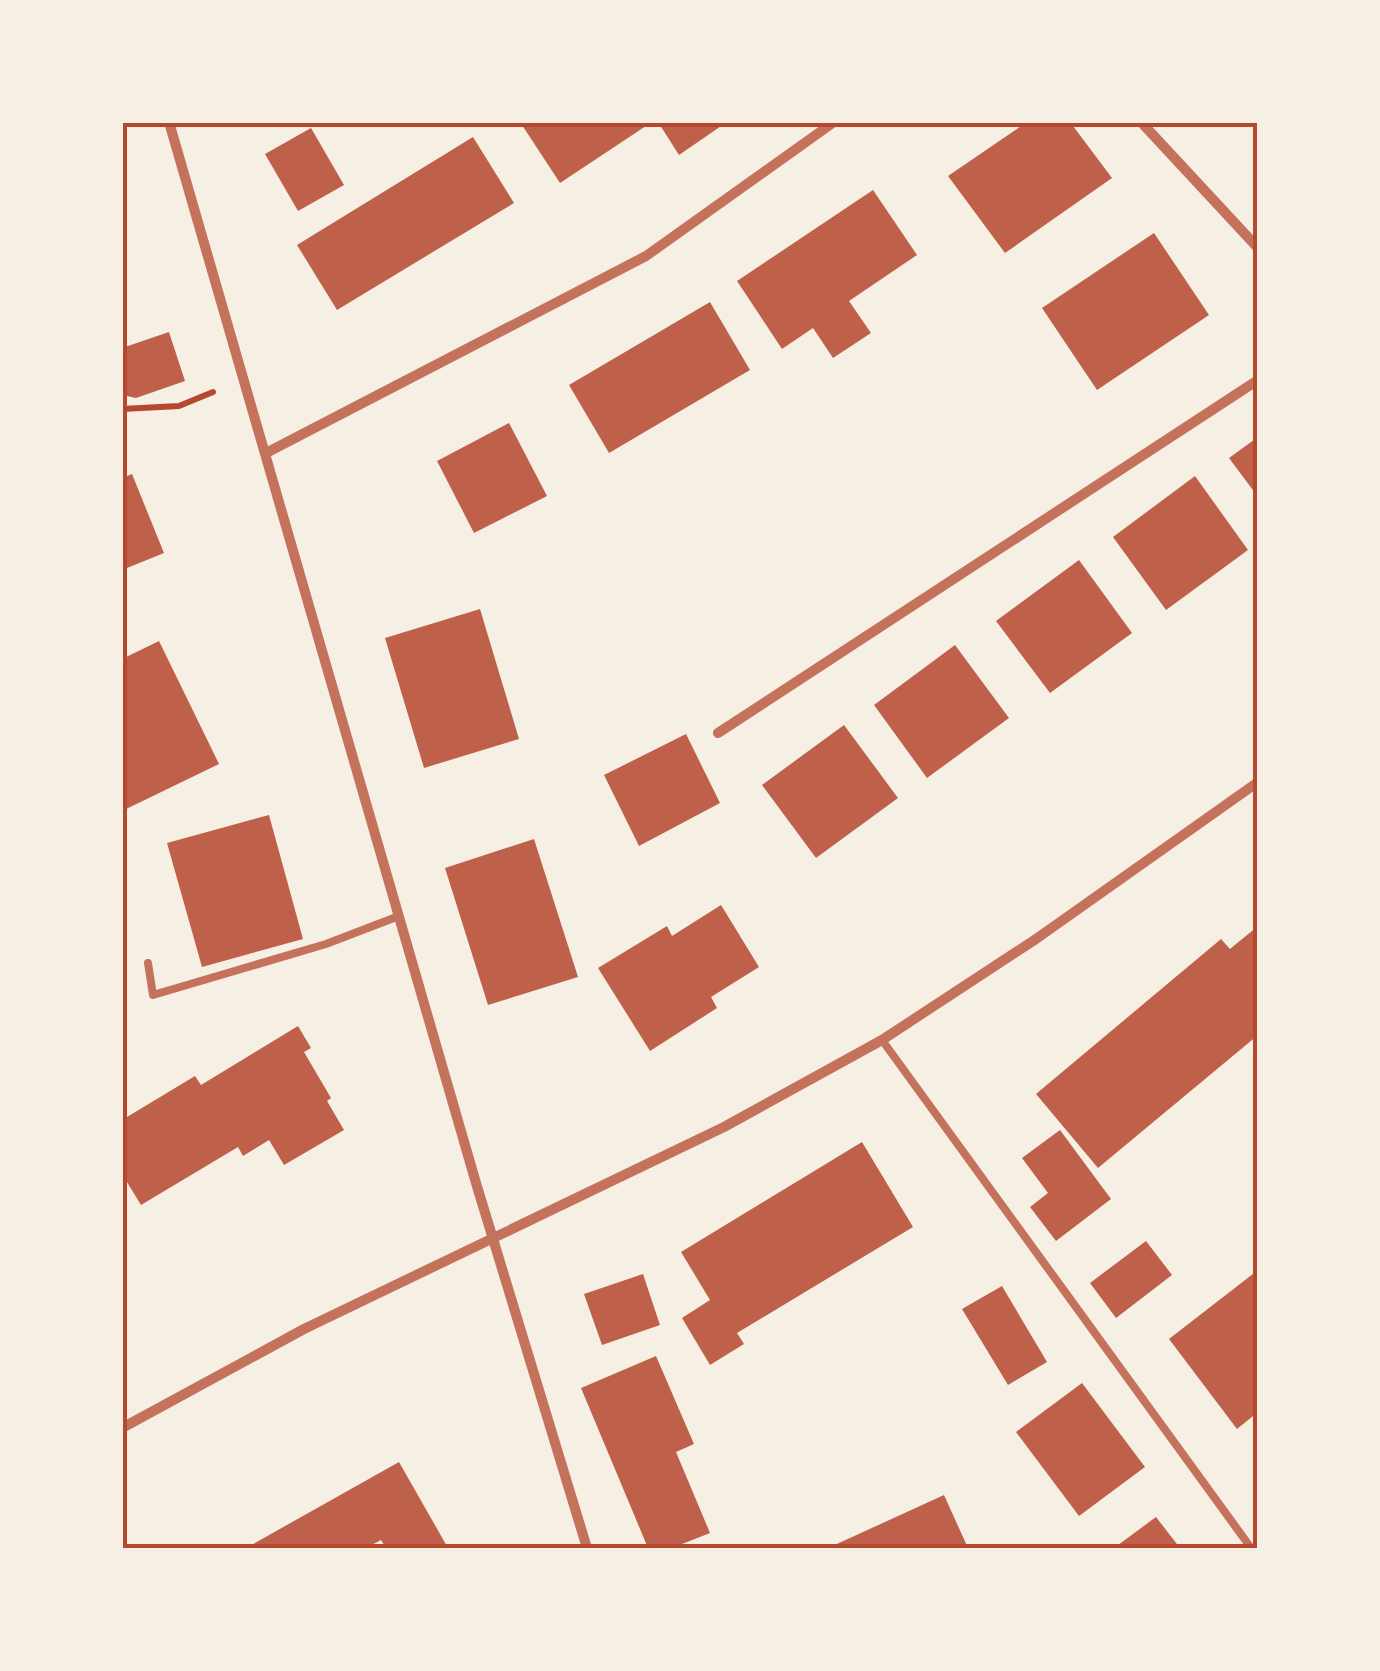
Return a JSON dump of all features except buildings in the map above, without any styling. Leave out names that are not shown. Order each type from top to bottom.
[{"type":"street","points":[[170,122],[399,916],[587,1548]]},
{"type":"street","points":[[266,453],[646,256],[834,122]]},
{"type":"street","points":[[1141,122],[1258,248]]},
{"type":"street","points":[[718,733],[1258,380]]},
{"type":"street","points":[[122,1428],[304,1328],[724,1127],[882,1040],[1036,940],[1258,782]]},
{"type":"lane","points":[[148,964],[153,995],[326,944],[399,916]]},
{"type":"lane","points":[[882,1040],[1251,1548]]},
{"type":"path","points":[[122,409],[179,406],[245,378]]}]
